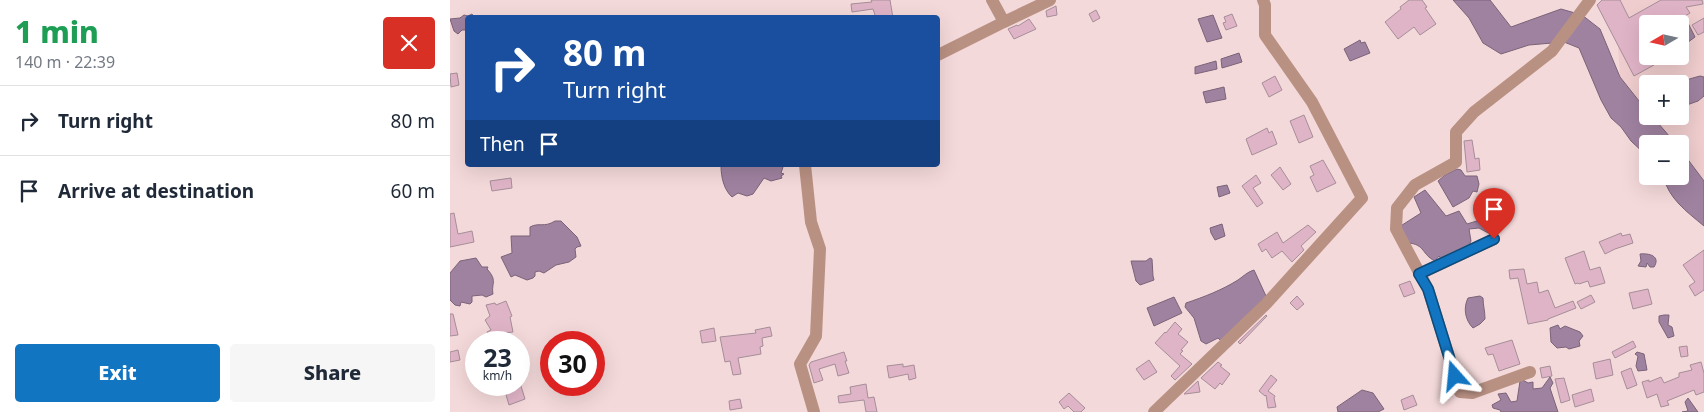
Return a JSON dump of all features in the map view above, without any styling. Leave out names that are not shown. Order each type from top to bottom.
[{"type":"street","points":[[992,0],[1004,22]]},
{"type":"street","points":[[940,54],[1050,0]]},
{"type":"street","points":[[1154,412],[1266,304],[1362,198],[1312,102],[1265,35],[1265,5],[1263,0]]},
{"type":"street","points":[[1530,372],[1472,393],[1460,392],[1428,289],[1396,230],[1397,208],[1415,185],[1456,162],[1456,132],[1474,112],[1558,45],[1587,5]]},
{"type":"street","points":[[805,167],[811,222],[820,249],[816,336],[800,364],[814,412]]},
{"type":"street","points":[[1419,274],[1494,239]]},
{"type":"shaded area","points":[[1453,0],[1490,0],[1511,27],[1561,9],[1582,15],[1600,29],[1620,77],[1639,101],[1639,125],[1660,125],[1668,135],[1639,135],[1639,148],[1631,141],[1621,127],[1611,118],[1601,100],[1579,48],[1564,42],[1529,45],[1501,54],[1483,43],[1469,18]]},
{"type":"shaded area","points":[[1611,0],[1704,0],[1704,181],[1689,161],[1689,135],[1668,135],[1660,125],[1689,125],[1689,75],[1639,75],[1639,101],[1620,77],[1618,47],[1625,21]]},
{"type":"shaded area","points":[[464,15],[465,30],[458,34],[454,31],[450,19],[460,18]]},
{"type":"shaded area","points":[[1213,15],[1222,38],[1207,42],[1198,19]]},
{"type":"shaded area","points":[[1689,25],[1695,37],[1689,41]]},
{"type":"shaded area","points":[[1360,40],[1361,43],[1365,42],[1370,53],[1350,61],[1344,49]]},
{"type":"shaded area","points":[[1239,53],[1242,62],[1222,68],[1221,59]]},
{"type":"shaded area","points":[[1216,61],[1217,69],[1195,74],[1195,67]]},
{"type":"shaded area","points":[[1700,76],[1704,77],[1704,96],[1698,101],[1689,104],[1689,79]]},
{"type":"shaded area","points":[[1224,87],[1226,99],[1206,103],[1203,92]]},
{"type":"shaded area","points":[[1689,161],[1704,181],[1704,226],[1685,210],[1669,191],[1666,185],[1689,185]]},
{"type":"shaded area","points":[[721,167],[783,167],[781,173],[784,174],[781,176],[782,178],[771,181],[764,178],[753,194],[747,196],[738,193],[732,197],[722,179]]},
{"type":"shaded area","points":[[1457,169],[1461,170],[1465,176],[1477,176],[1479,184],[1477,192],[1473,191],[1469,198],[1453,207],[1438,181]]},
{"type":"shaded area","points":[[1227,185],[1230,193],[1219,197],[1217,187]]},
{"type":"shaded area","points":[[1425,190],[1446,216],[1459,211],[1467,224],[1480,220],[1482,207],[1487,205],[1495,231],[1490,234],[1479,228],[1469,229],[1471,241],[1468,247],[1441,259],[1439,256],[1435,261],[1431,259],[1418,245],[1408,243],[1399,227],[1421,213],[1414,197]]},
{"type":"shaded area","points":[[561,221],[577,237],[581,246],[575,249],[576,257],[569,262],[556,265],[544,273],[535,272],[533,278],[527,280],[515,275],[511,277],[501,257],[512,253],[511,236],[530,236],[530,227]]},
{"type":"shaded area","points":[[1222,224],[1225,236],[1215,240],[1210,228]]},
{"type":"shaded area","points":[[1640,254],[1653,256],[1656,260],[1654,267],[1650,267],[1647,263],[1646,267],[1638,266],[1641,261]]},
{"type":"shaded area","points":[[476,258],[482,267],[488,267],[487,269],[493,279],[493,294],[486,297],[482,295],[472,296],[470,304],[461,302],[460,306],[455,305],[450,300],[450,273],[460,261]]},
{"type":"shaded area","points":[[1150,258],[1152,259],[1154,280],[1140,285],[1136,281],[1131,261],[1146,261]]},
{"type":"shaded area","points":[[1254,270],[1266,296],[1221,341],[1218,338],[1206,344],[1201,341],[1194,318],[1185,307],[1186,303],[1232,284]]},
{"type":"shaded area","points":[[1480,296],[1483,298],[1485,319],[1473,328],[1470,325],[1465,310],[1468,298]]},
{"type":"shaded area","points":[[1174,297],[1182,313],[1154,326],[1147,308]]},
{"type":"shaded area","points":[[1669,315],[1668,325],[1672,327],[1674,336],[1668,338],[1659,322],[1659,316]]},
{"type":"shaded area","points":[[1558,325],[1560,329],[1565,326],[1580,332],[1583,336],[1579,341],[1580,346],[1569,349],[1566,347],[1557,348],[1551,342],[1550,328]]},
{"type":"shaded area","points":[[1637,352],[1644,354],[1647,370],[1638,371],[1636,366],[1638,356],[1635,354]]},
{"type":"shaded area","points":[[1550,377],[1553,383],[1550,388],[1558,412],[1501,412],[1493,408],[1492,405],[1501,400],[1498,394],[1506,393],[1511,402],[1517,401],[1520,381],[1533,382],[1533,389],[1542,388]]},
{"type":"shaded area","points":[[1362,390],[1373,393],[1384,409],[1378,412],[1338,412],[1337,407]]},
{"type":"shaded area","points":[[1688,398],[1698,412],[1682,412],[1688,411],[1685,402]]},
{"type":"building","points":[[871,0],[890,0],[892,15],[875,15],[873,9],[852,12],[851,4],[872,2]]},
{"type":"building","points":[[1409,0],[1422,0],[1436,24],[1420,35],[1414,27],[1398,39],[1385,22]]},
{"type":"building","points":[[1602,0],[1620,0],[1629,18],[1661,0],[1702,0],[1703,4],[1686,7],[1690,13],[1687,15],[1639,15],[1639,65],[1654,65],[1634,76],[1597,5]]},
{"type":"building","points":[[1056,6],[1057,15],[1047,17],[1046,11]]},
{"type":"building","points":[[1096,10],[1100,18],[1093,22],[1089,14]]},
{"type":"building","points":[[1232,14],[1237,26],[1226,30],[1223,23],[1226,22],[1224,17]]},
{"type":"building","points":[[1704,18],[1704,32],[1698,35],[1692,25]]},
{"type":"building","points":[[1029,19],[1036,29],[1014,39],[1008,29],[1018,26]]},
{"type":"building","points":[[457,73],[459,85],[451,87],[450,74]]},
{"type":"building","points":[[1275,76],[1282,90],[1269,97],[1262,83]]},
{"type":"building","points":[[1304,115],[1313,137],[1299,143],[1290,121]]},
{"type":"building","points":[[1267,128],[1269,133],[1272,131],[1277,144],[1252,155],[1246,139]]},
{"type":"building","points":[[1472,140],[1475,159],[1479,158],[1480,170],[1467,172],[1464,141]]},
{"type":"building","points":[[1323,160],[1336,183],[1317,192],[1310,177],[1314,175],[1310,166]]},
{"type":"building","points":[[1280,167],[1291,184],[1283,190],[1271,175]]},
{"type":"building","points":[[1256,175],[1261,183],[1253,188],[1263,203],[1257,207],[1242,186]]},
{"type":"building","points":[[511,178],[512,188],[492,191],[490,181]]},
{"type":"building","points":[[454,213],[458,234],[472,231],[474,242],[450,247],[450,214]]},
{"type":"building","points":[[1308,225],[1316,232],[1301,246],[1304,250],[1292,262],[1282,251],[1272,258],[1266,249],[1262,252],[1258,244],[1277,232],[1283,243]]},
{"type":"building","points":[[1621,233],[1622,236],[1630,234],[1633,243],[1605,254],[1599,242]]},
{"type":"building","points":[[1704,250],[1704,290],[1695,296],[1689,286],[1695,282],[1683,265]]},
{"type":"building","points":[[1584,251],[1590,270],[1600,267],[1605,283],[1590,287],[1588,281],[1575,284],[1565,258]]},
{"type":"building","points":[[1524,269],[1527,284],[1537,282],[1539,293],[1548,290],[1555,308],[1573,301],[1576,308],[1548,320],[1528,324],[1518,278],[1510,279],[1509,270]]},
{"type":"building","points":[[1410,281],[1415,293],[1404,297],[1399,285]]},
{"type":"building","points":[[1648,289],[1652,304],[1633,309],[1629,293]]},
{"type":"building","points":[[1591,295],[1595,302],[1581,309],[1577,302]]},
{"type":"building","points":[[1297,296],[1304,304],[1297,310],[1290,303]]},
{"type":"building","points":[[506,301],[512,316],[510,317],[513,331],[489,331],[491,330],[485,320],[490,316],[486,305],[495,303],[496,305]]},
{"type":"building","points":[[450,314],[453,314],[458,335],[450,336]]},
{"type":"building","points":[[1267,316],[1240,344],[1238,342]]},
{"type":"building","points":[[1175,322],[1182,329],[1178,334],[1188,342],[1180,354],[1192,364],[1175,380],[1171,376],[1180,366],[1155,343]]},
{"type":"building","points":[[770,327],[772,336],[762,338],[761,354],[738,358],[741,374],[733,375],[730,361],[725,362],[720,337],[756,333],[755,330]]},
{"type":"building","points":[[714,328],[716,341],[702,343],[700,331]]},
{"type":"building","points":[[1512,340],[1520,364],[1499,371],[1493,354],[1488,355],[1485,348]]},
{"type":"building","points":[[1633,341],[1636,347],[1615,358],[1612,352]]},
{"type":"building","points":[[1687,346],[1688,356],[1681,357],[1679,347]]},
{"type":"building","points":[[458,350],[460,360],[450,362],[450,352]]},
{"type":"building","points":[[844,352],[849,373],[838,376],[835,364],[819,369],[823,380],[814,383],[809,365],[811,362]]},
{"type":"building","points":[[1610,359],[1613,375],[1596,379],[1593,363]]},
{"type":"building","points":[[1149,360],[1157,372],[1144,380],[1136,369]]},
{"type":"building","points":[[1218,362],[1230,374],[1222,385],[1220,383],[1215,389],[1201,378]]},
{"type":"building","points":[[1701,362],[1704,373],[1704,392],[1696,395],[1694,390],[1667,401],[1669,405],[1661,407],[1657,394],[1647,398],[1642,382],[1649,380],[1649,382],[1661,377],[1664,383],[1679,377],[1679,373],[1692,370],[1690,365]]},
{"type":"building","points":[[903,364],[903,367],[914,365],[916,378],[909,380],[908,374],[889,378],[887,366]]},
{"type":"building","points":[[1550,366],[1552,376],[1542,378],[1540,368]]},
{"type":"building","points":[[1631,368],[1637,385],[1627,389],[1621,372]]},
{"type":"building","points":[[1271,375],[1277,380],[1268,391],[1275,396],[1276,407],[1268,408],[1266,395],[1259,391]]},
{"type":"building","points":[[1564,378],[1570,400],[1561,403],[1555,379]]},
{"type":"building","points":[[1198,381],[1200,392],[1184,394]]},
{"type":"building","points":[[866,384],[868,398],[874,397],[877,412],[866,412],[864,400],[839,403],[838,396],[851,394],[850,387]]},
{"type":"building","points":[[1591,389],[1594,401],[1575,407],[1572,395]]},
{"type":"building","points":[[1069,393],[1085,408],[1081,412],[1074,412],[1068,406],[1064,409],[1059,402]]},
{"type":"building","points":[[1413,395],[1417,405],[1404,410],[1401,400]]},
{"type":"building","points":[[506,396],[524,396],[525,399],[509,405]]},
{"type":"building","points":[[740,399],[742,408],[730,410],[729,401]]},
{"type":"route","points":[[1455,376],[1428,289],[1419,274],[1494,239]]}]
